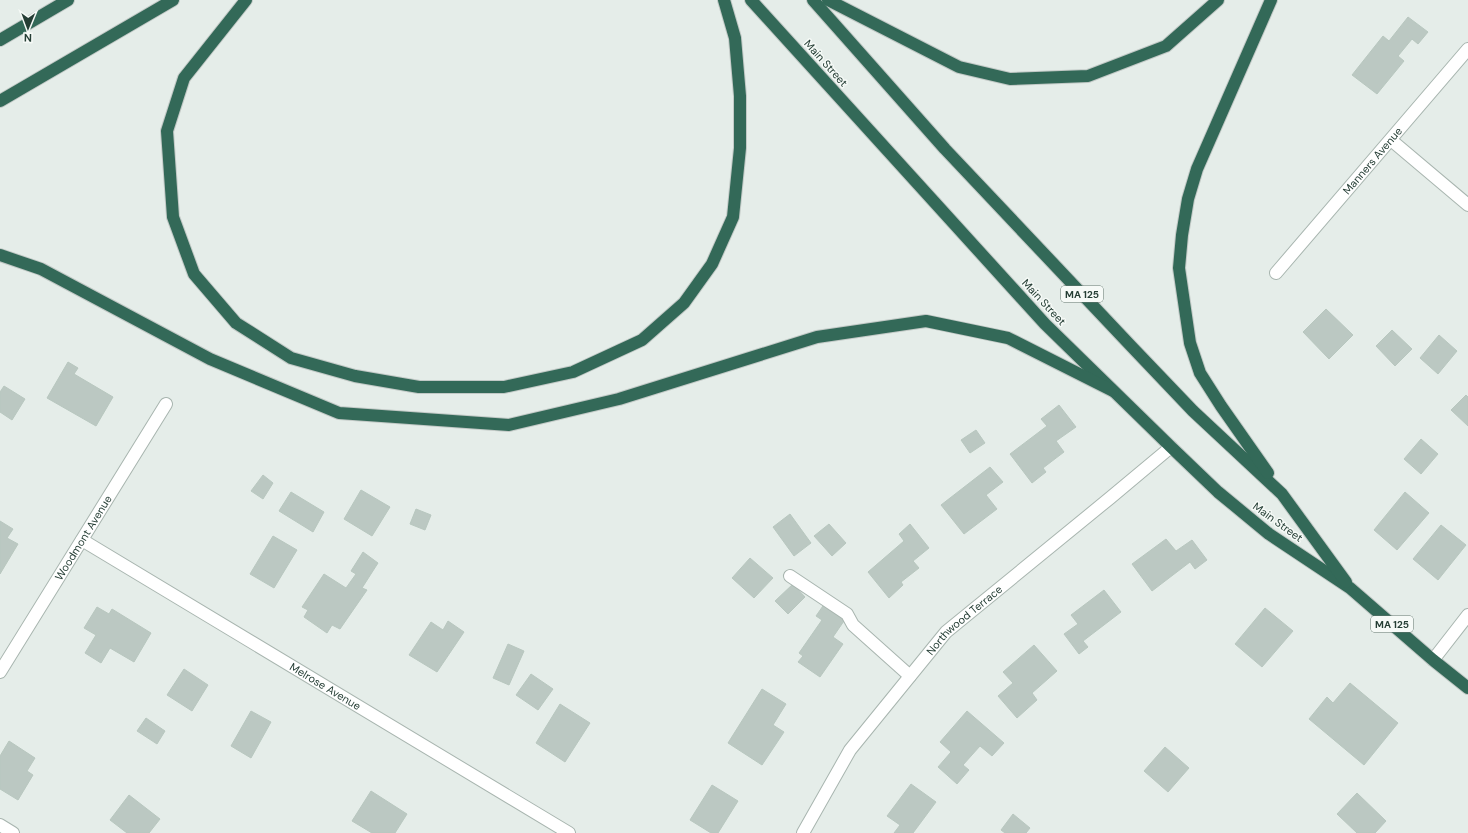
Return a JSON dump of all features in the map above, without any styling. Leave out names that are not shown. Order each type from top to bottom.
[{"type":"highway","points":[[0,40],[68,0]]},
{"type":"highway","points":[[0,101],[173,0]]},
{"type":"highway","points":[[246,0],[184,78],[167,131],[173,217],[194,274],[236,323],[291,358],[355,376],[419,387],[504,387],[573,372],[642,340],[684,303],[712,264],[733,217],[740,148],[740,96],[735,38],[724,0]]},
{"type":"highway","name":"Main Street","points":[[751,0],[1040,318],[1171,447],[1218,492],[1269,534],[1350,588],[1433,660],[1468,688]]},
{"type":"highway","name":"Main Street","points":[[813,0],[945,149],[1131,346],[1193,411],[1282,494],[1350,588]]},
{"type":"highway","points":[[828,0],[959,67],[1010,79],[1088,76],[1166,46],[1218,0]]},
{"type":"highway","points":[[1271,0],[1198,168],[1188,198],[1182,235],[1179,268],[1190,343],[1200,373],[1282,494]]},
{"type":"highway","points":[[0,255],[41,269],[210,359],[339,413],[509,425],[619,399],[817,337],[926,321],[1008,338],[1113,391]]},
{"type":"street","name":"Manners Avenue","points":[[1276,272],[1468,49]]},
{"type":"street","points":[[1391,140],[1468,205]]},
{"type":"street","name":"Woodmont Avenue","points":[[0,672],[166,404]]},
{"type":"street","name":"Northwood Terrace","points":[[803,833],[850,750],[946,632],[1171,447]]},
{"type":"street","name":"Melrose Avenue","points":[[82,540],[569,833]]},
{"type":"street","points":[[790,576],[847,614],[853,625],[910,676]]},
{"type":"street","points":[[1433,660],[1468,615]]},
{"type":"street","points":[[0,825],[13,833]]},
{"type":"building","points":[[1408,17],[1428,32],[1418,44],[1412,39],[1398,56],[1404,61],[1377,94],[1352,75],[1383,36],[1389,41]]},
{"type":"building","points":[[1326,309],[1353,335],[1329,359],[1303,332]]},
{"type":"building","points":[[1392,330],[1412,349],[1395,366],[1376,346]]},
{"type":"building","points":[[1439,335],[1457,351],[1438,374],[1420,358]]},
{"type":"building","points":[[68,362],[78,368],[74,374],[113,397],[96,426],[47,398]]},
{"type":"building","points":[[4,386],[25,399],[12,420],[0,412],[0,392]]},
{"type":"building","points":[[1466,395],[1468,397],[1468,426],[1451,410]]},
{"type":"building","points":[[1059,405],[1076,427],[1056,441],[1064,452],[1043,468],[1046,472],[1032,483],[1010,454],[1047,426],[1041,419]]},
{"type":"building","points":[[976,430],[985,443],[970,453],[961,440]]},
{"type":"building","points":[[1421,439],[1438,454],[1421,474],[1404,459]]},
{"type":"building","points":[[990,467],[1003,482],[986,495],[997,509],[964,534],[941,505]]},
{"type":"building","points":[[263,475],[273,483],[263,499],[251,491]]},
{"type":"building","points":[[361,490],[390,507],[372,536],[344,519]]},
{"type":"building","points":[[291,492],[324,512],[313,532],[279,511]]},
{"type":"building","points":[[1405,492],[1429,513],[1397,550],[1374,530]]},
{"type":"building","points":[[416,509],[431,515],[425,530],[410,524]]},
{"type":"building","points":[[790,514],[811,543],[794,556],[773,527]]},
{"type":"building","points":[[0,521],[13,529],[7,538],[18,544],[0,574]]},
{"type":"building","points":[[829,524],[846,543],[832,556],[814,536]]},
{"type":"building","points":[[910,524],[929,548],[913,561],[919,568],[901,582],[903,585],[889,598],[868,572],[904,541],[899,534]]},
{"type":"building","points":[[1441,525],[1466,545],[1438,580],[1413,559]]},
{"type":"building","points":[[273,536],[297,550],[274,588],[250,574]]},
{"type":"building","points":[[1166,539],[1176,551],[1192,540],[1207,560],[1195,569],[1190,562],[1152,591],[1132,564]]},
{"type":"building","points":[[363,552],[378,563],[362,588],[367,590],[340,629],[332,625],[327,633],[304,617],[308,610],[302,607],[324,574],[346,588],[356,574],[351,571]]},
{"type":"building","points":[[750,558],[773,578],[754,598],[732,578]]},
{"type":"building","points":[[793,584],[805,597],[788,614],[775,601]]},
{"type":"building","points":[[1104,590],[1121,612],[1083,641],[1088,647],[1079,654],[1064,634],[1078,624],[1071,615]]},
{"type":"building","points":[[825,603],[846,618],[833,637],[843,644],[820,677],[798,662],[803,656],[799,653],[822,620],[816,616]]},
{"type":"building","points":[[97,607],[109,614],[112,609],[151,633],[134,662],[110,648],[101,663],[85,653],[96,635],[84,628]]},
{"type":"building","points":[[1265,608],[1293,631],[1262,667],[1235,644]]},
{"type":"building","points":[[448,621],[464,632],[437,672],[409,655],[431,622],[443,630]]},
{"type":"building","points":[[508,644],[524,651],[509,685],[493,678]]},
{"type":"building","points":[[1034,645],[1057,671],[1032,693],[1037,700],[1017,718],[998,696],[1013,683],[1003,672]]},
{"type":"building","points":[[184,669],[208,685],[192,711],[167,695]]},
{"type":"building","points":[[531,674],[553,689],[538,710],[516,695]]},
{"type":"building","points":[[1350,683],[1398,723],[1364,765],[1309,719],[1327,697],[1333,703]]},
{"type":"building","points":[[762,689],[786,704],[773,725],[784,732],[762,765],[728,743]]},
{"type":"building","points":[[560,704],[590,723],[565,762],[536,743]]},
{"type":"building","points":[[251,711],[271,722],[251,758],[231,746]]},
{"type":"building","points":[[967,711],[1004,743],[992,756],[980,746],[963,765],[969,770],[957,784],[938,767],[951,752],[940,742]]},
{"type":"building","points":[[146,718],[165,731],[157,744],[137,731]]},
{"type":"building","points":[[9,741],[35,758],[27,771],[33,775],[18,800],[0,789],[0,756]]},
{"type":"building","points":[[1165,747],[1189,768],[1168,792],[1144,771]]},
{"type":"building","points":[[911,784],[936,802],[913,833],[894,833],[900,825],[887,816]]},
{"type":"building","points":[[712,785],[738,801],[718,833],[711,833],[690,820]]},
{"type":"building","points":[[371,791],[407,814],[395,833],[372,833],[352,821]]},
{"type":"building","points":[[1357,793],[1386,821],[1375,833],[1357,833],[1337,814]]},
{"type":"building","points":[[129,795],[160,819],[149,833],[127,833],[110,820]]},
{"type":"building","points":[[1013,814],[1030,828],[1026,833],[1005,833],[1001,830]]}]
